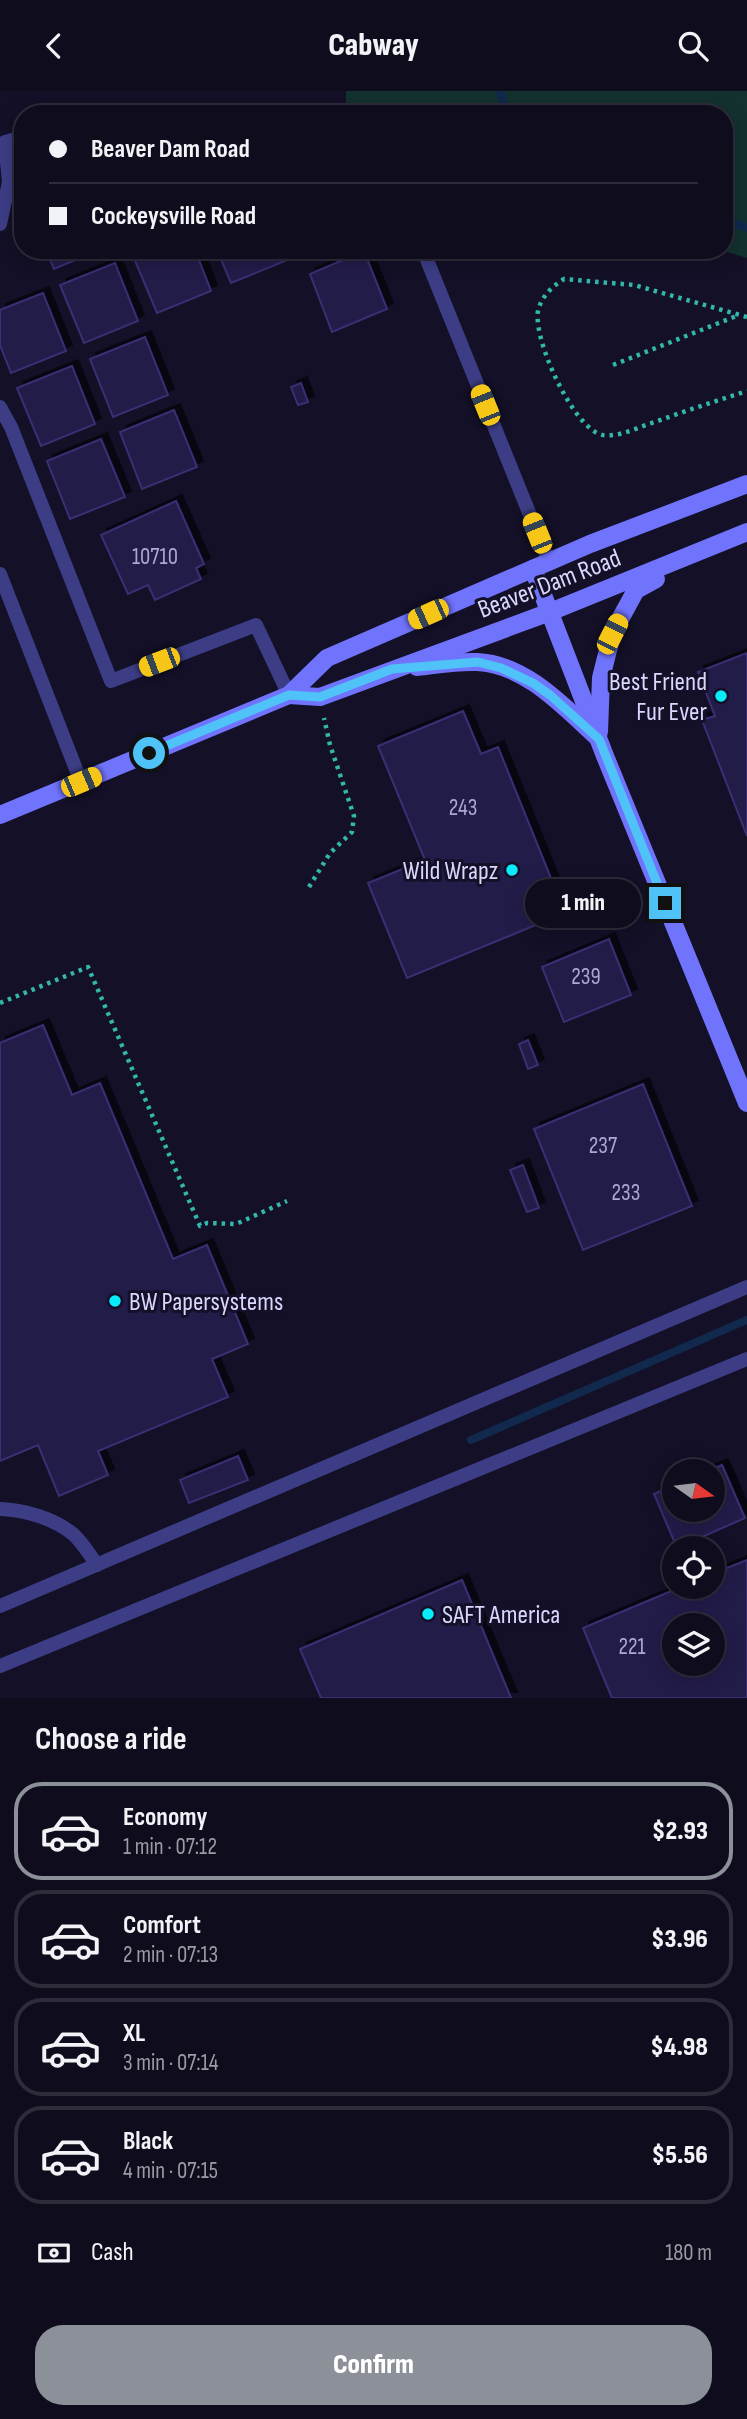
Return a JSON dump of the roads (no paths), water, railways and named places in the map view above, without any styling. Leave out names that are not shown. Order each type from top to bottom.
[{"type":"main road","name":"Beaver Dam Road","points":[[0,815],[289,695],[327,659],[541,566],[747,484]]},
{"type":"main road","name":"Beaver Dam Road","points":[[289,695],[320,697],[550,612],[747,532]]},
{"type":"main road","points":[[599,739],[601,678],[606,656],[612,634],[636,590],[702,551]]},
{"type":"main road","points":[[541,566],[550,612],[747,1103]]},
{"type":"main road","points":[[392,669],[478,662],[501,668],[533,683],[550,695],[599,739]]},
{"type":"lane","points":[[0,224],[9,182],[5,142],[14,140]]},
{"type":"lane","points":[[426,259],[541,566]]},
{"type":"lane","points":[[0,407],[11,427],[111,681],[256,625],[289,695]]},
{"type":"lane","points":[[0,574],[81,782]]},
{"type":"lane","points":[[0,1606],[747,1287]]},
{"type":"lane","points":[[0,1666],[747,1359]]},
{"type":"lane","points":[[0,1509],[17,1510],[47,1519],[74,1534],[97,1565]]},
{"type":"waterway","points":[[500,91],[504,105]]},
{"type":"waterway","points":[[733,223],[747,228]]},
{"type":"waterway","points":[[471,1440],[747,1320]]},
{"type":"place","name":"Best Friend Fur Ever","points":[[721,696]]},
{"type":"place","name":"Wild Wrapz","points":[[512,870]]},
{"type":"place","name":"BW Papersystems","points":[[115,1301]]},
{"type":"place","name":"SAFT America","points":[[428,1614]]}]
